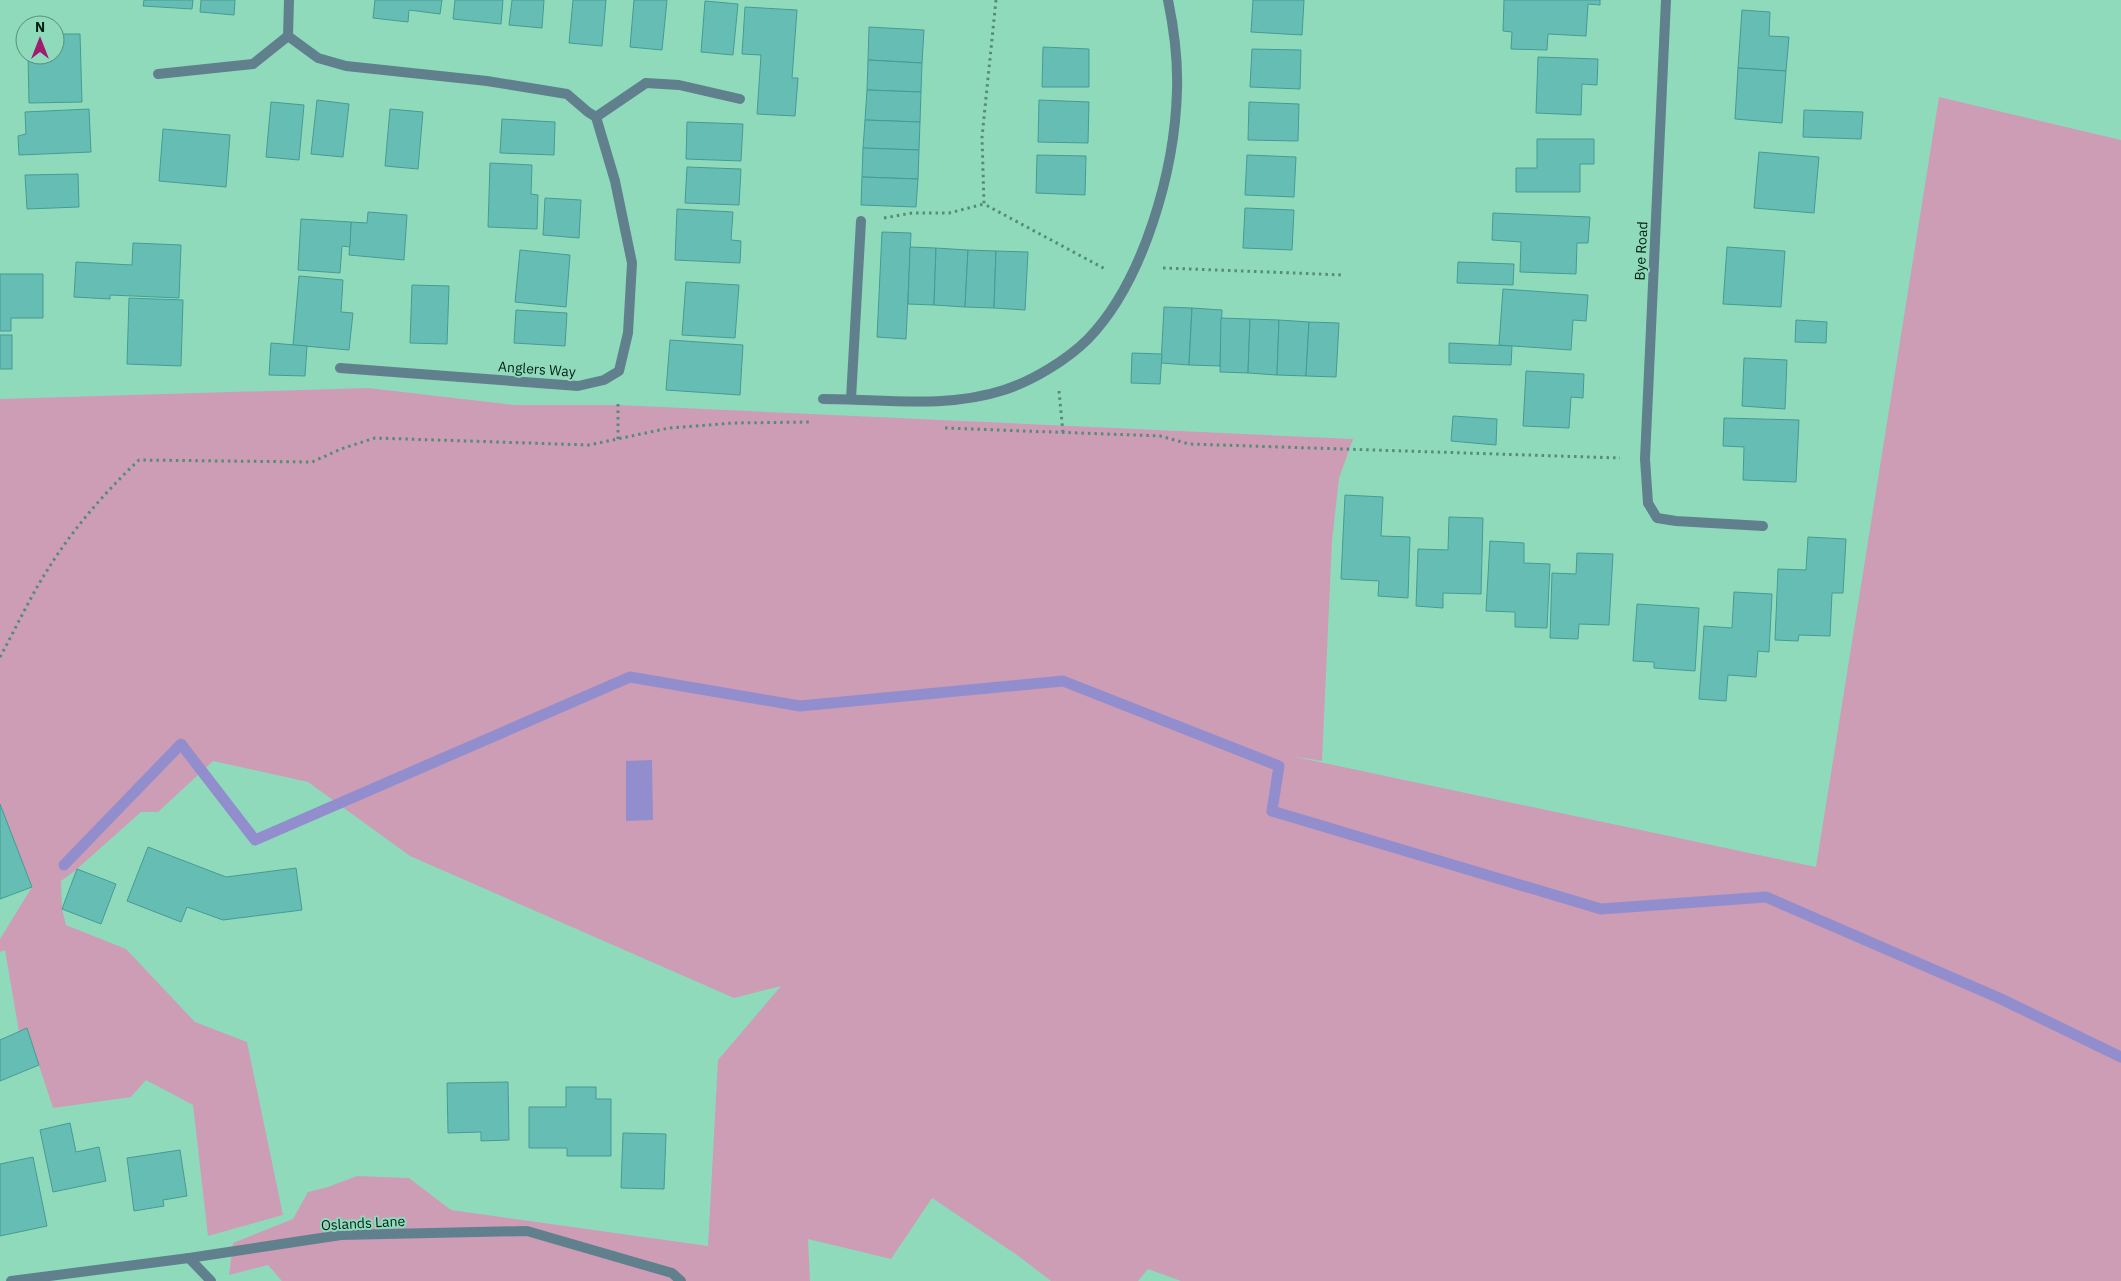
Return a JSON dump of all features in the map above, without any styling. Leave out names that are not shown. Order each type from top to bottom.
[{"type":"street","points":[[158,74],[253,64],[288,36],[290,0]]},
{"type":"street","points":[[823,399],[950,402],[1004,390],[1057,365],[1087,339],[1114,306],[1135,266],[1159,202],[1173,145],[1178,89],[1174,30],[1168,0]]},
{"type":"street","name":"Bye Road","points":[[1666,0],[1645,459],[1648,503],[1657,518],[1676,521],[1763,526]]},
{"type":"street","points":[[288,36],[318,58],[346,66],[487,81],[568,94],[596,117],[615,181],[632,263],[628,333],[619,371]]},
{"type":"street","points":[[596,117],[646,83],[679,85],[740,98]]},
{"type":"street","points":[[851,399],[861,221]]},
{"type":"street","name":"Anglers Way","points":[[340,368],[578,386],[604,380],[619,371]]},
{"type":"street","name":"Oslands Lane","points":[[11,1281],[189,1258],[341,1235],[527,1232],[672,1273],[680,1281]]},
{"type":"street","points":[[189,1258],[211,1281]]},
{"type":"path","points":[[984,204],[982,137],[996,0]]},
{"type":"path","points":[[861,221],[912,214],[949,214],[984,204],[1127,281]]},
{"type":"path","points":[[1135,266],[1344,275]]},
{"type":"path","points":[[1057,365],[1063,433]]},
{"type":"path","points":[[618,439],[619,371]]},
{"type":"path","points":[[0,657],[47,570],[90,511],[139,460],[312,462],[341,449],[376,438],[589,444],[669,428],[733,423],[820,422]]},
{"type":"path","points":[[937,427],[1160,436],[1188,444],[1645,459]]},
{"type":"shaded area","points":[[1939,97],[2121,140],[2121,1281],[1181,1281],[1148,1269],[1138,1281],[1051,1281],[1017,1255],[932,1198],[891,1259],[808,1239],[810,1281],[282,1281],[268,1265],[229,1275],[233,1243],[293,1219],[308,1192],[357,1176],[409,1178],[451,1210],[708,1246],[718,1060],[781,986],[734,998],[410,856],[308,782],[213,761],[158,812],[141,812],[61,881],[62,909],[66,925],[126,949],[195,1022],[247,1042],[283,1215],[208,1236],[193,1105],[146,1080],[131,1097],[53,1108],[27,1029],[19,1032],[5,950],[0,952],[0,939],[32,887],[0,804],[0,399],[368,388],[515,405],[618,405],[1353,439],[1339,478],[1332,541],[1322,761],[1291,756],[1816,867]]},
{"type":"shaded area","points":[[652,760],[653,820],[626,821],[626,761]]},
{"type":"building","points":[[144,0],[193,0],[192,9],[143,6]]},
{"type":"building","points":[[201,0],[235,0],[234,15],[200,12]]},
{"type":"building","points":[[375,0],[442,0],[440,14],[409,10],[408,22],[373,18]]},
{"type":"building","points":[[455,0],[503,0],[501,24],[453,19]]},
{"type":"building","points":[[512,0],[544,0],[542,28],[509,25]]},
{"type":"building","points":[[573,0],[606,0],[602,46],[569,43]]},
{"type":"building","points":[[634,0],[667,0],[662,50],[630,47]]},
{"type":"building","points":[[1253,0],[1304,0],[1302,35],[1251,32]]},
{"type":"building","points":[[1504,0],[1600,0],[1600,5],[1588,4],[1586,36],[1548,34],[1547,50],[1511,49],[1512,32],[1503,31]]},
{"type":"building","points":[[705,1],[738,4],[733,55],[701,52]]},
{"type":"building","points":[[745,7],[797,10],[792,78],[798,78],[795,116],[757,114],[761,55],[742,54]]},
{"type":"building","points":[[1742,10],[1770,12],[1769,36],[1789,37],[1786,71],[1738,68]]},
{"type":"building","points":[[869,27],[924,30],[922,63],[868,60]]},
{"type":"building","points":[[65,34],[80,34],[82,102],[29,103],[28,65],[65,65]]},
{"type":"building","points":[[1043,47],[1089,49],[1089,87],[1042,87]]},
{"type":"building","points":[[1252,49],[1301,50],[1300,89],[1250,87]]},
{"type":"building","points":[[1538,57],[1598,59],[1597,85],[1582,84],[1581,115],[1536,113]]},
{"type":"building","points":[[868,60],[922,63],[921,92],[867,90]]},
{"type":"building","points":[[1738,68],[1786,71],[1782,123],[1735,119]]},
{"type":"building","points":[[867,90],[921,92],[920,122],[865,120]]},
{"type":"building","points":[[317,100],[349,104],[343,157],[311,154]]},
{"type":"building","points":[[1039,100],[1089,102],[1088,143],[1038,142]]},
{"type":"building","points":[[271,102],[304,105],[299,160],[266,157]]},
{"type":"building","points":[[1249,102],[1299,104],[1298,141],[1248,140]]},
{"type":"building","points":[[89,109],[91,152],[19,155],[18,136],[26,134],[25,112]]},
{"type":"building","points":[[390,109],[423,112],[418,169],[385,166]]},
{"type":"building","points":[[1804,110],[1863,112],[1861,139],[1803,137]]},
{"type":"building","points":[[502,119],[555,122],[554,155],[500,153]]},
{"type":"building","points":[[865,120],[920,122],[919,150],[863,148]]},
{"type":"building","points":[[687,122],[743,124],[741,161],[686,159]]},
{"type":"building","points":[[163,129],[230,135],[226,187],[159,181]]},
{"type":"building","points":[[1537,139],[1594,139],[1594,164],[1580,164],[1580,192],[1516,192],[1516,168],[1537,168]]},
{"type":"building","points":[[863,148],[919,150],[918,179],[862,177]]},
{"type":"building","points":[[1759,152],[1819,157],[1814,213],[1754,208]]},
{"type":"building","points":[[1037,155],[1086,156],[1085,195],[1036,193]]},
{"type":"building","points":[[1247,155],[1296,157],[1294,197],[1245,195]]},
{"type":"building","points":[[490,163],[532,165],[531,194],[538,195],[537,229],[488,227]]},
{"type":"building","points":[[687,167],[741,169],[739,205],[685,203]]},
{"type":"building","points":[[78,174],[79,207],[27,209],[25,175]]},
{"type":"building","points":[[862,177],[918,179],[916,207],[861,205]]},
{"type":"building","points":[[545,198],[581,200],[579,238],[543,235]]},
{"type":"building","points":[[1245,208],[1294,210],[1292,250],[1243,248]]},
{"type":"building","points":[[677,209],[733,212],[731,240],[741,241],[740,263],[675,260]]},
{"type":"building","points":[[368,212],[407,215],[404,260],[349,255],[351,222],[367,223]]},
{"type":"building","points":[[1493,213],[1590,217],[1588,243],[1577,243],[1576,274],[1520,272],[1521,242],[1492,240]]},
{"type":"building","points":[[301,219],[351,222],[350,247],[342,246],[340,273],[298,270]]},
{"type":"building","points":[[882,232],[911,233],[906,339],[877,337]]},
{"type":"building","points":[[133,243],[181,245],[179,298],[110,295],[110,299],[74,297],[76,262],[132,265]]},
{"type":"building","points":[[910,247],[936,248],[934,305],[908,304]]},
{"type":"building","points":[[1727,247],[1785,251],[1781,307],[1723,304]]},
{"type":"building","points":[[936,248],[968,250],[965,307],[934,305]]},
{"type":"building","points":[[520,250],[570,255],[566,307],[515,302]]},
{"type":"building","points":[[968,250],[996,251],[994,308],[965,307]]},
{"type":"building","points":[[996,251],[1028,252],[1025,310],[994,308]]},
{"type":"building","points":[[1458,262],[1514,264],[1513,285],[1457,283]]},
{"type":"building","points":[[0,274],[43,274],[43,318],[11,318],[11,331],[0,331]]},
{"type":"building","points":[[299,276],[343,280],[341,312],[353,313],[349,350],[293,345]]},
{"type":"building","points":[[686,282],[739,285],[735,338],[682,335]]},
{"type":"building","points":[[412,285],[449,286],[447,344],[410,343]]},
{"type":"building","points":[[1503,289],[1588,295],[1586,321],[1573,320],[1571,350],[1499,345]]},
{"type":"building","points":[[129,298],[183,300],[181,366],[127,364]]},
{"type":"building","points":[[1164,307],[1192,308],[1189,365],[1161,363]]},
{"type":"building","points":[[1192,308],[1222,310],[1220,366],[1189,365]]},
{"type":"building","points":[[516,310],[567,313],[565,346],[514,343]]},
{"type":"building","points":[[1221,318],[1250,319],[1248,373],[1220,372]]},
{"type":"building","points":[[1250,319],[1279,320],[1277,375],[1248,373]]},
{"type":"building","points":[[1279,320],[1309,322],[1306,376],[1277,375]]},
{"type":"building","points":[[1796,320],[1827,322],[1826,343],[1795,342]]},
{"type":"building","points":[[1309,322],[1339,323],[1336,377],[1306,376]]},
{"type":"building","points":[[0,335],[12,335],[12,369],[0,369]]},
{"type":"building","points":[[670,340],[743,345],[740,395],[666,390]]},
{"type":"building","points":[[271,343],[307,346],[305,376],[269,375]]},
{"type":"building","points":[[1449,343],[1512,346],[1511,365],[1449,363]]},
{"type":"building","points":[[1132,353],[1162,354],[1160,384],[1131,383]]},
{"type":"building","points":[[1744,358],[1787,360],[1785,409],[1742,406]]},
{"type":"building","points":[[1526,371],[1584,374],[1583,398],[1571,397],[1569,428],[1523,426]]},
{"type":"building","points":[[1453,416],[1497,419],[1496,445],[1451,441]]},
{"type":"building","points":[[1724,418],[1799,420],[1796,482],[1743,480],[1744,447],[1723,446]]},
{"type":"building","points":[[1345,495],[1383,497],[1381,536],[1410,537],[1408,598],[1378,596],[1379,581],[1341,579]]},
{"type":"building","points":[[1449,517],[1483,518],[1481,594],[1443,593],[1443,608],[1416,606],[1418,549],[1448,550]]},
{"type":"building","points":[[1808,537],[1846,539],[1843,593],[1832,593],[1830,636],[1799,635],[1798,641],[1775,640],[1778,569],[1806,570]]},
{"type":"building","points":[[1490,541],[1524,543],[1524,563],[1550,564],[1547,628],[1515,627],[1515,612],[1486,611]]},
{"type":"building","points":[[1577,553],[1613,554],[1609,625],[1579,624],[1578,639],[1550,638],[1552,573],[1576,574]]},
{"type":"building","points":[[1734,592],[1772,594],[1769,652],[1758,651],[1756,677],[1728,675],[1726,701],[1699,699],[1704,626],[1732,628]]},
{"type":"building","points":[[1637,604],[1699,608],[1695,671],[1654,668],[1654,662],[1633,661]]},
{"type":"building","points":[[0,804],[32,887],[0,899]]},
{"type":"building","points":[[148,847],[226,877],[296,868],[302,910],[223,920],[187,907],[181,922],[127,901]]},
{"type":"building","points":[[77,869],[116,884],[101,924],[62,909]]},
{"type":"building","points":[[27,1028],[39,1065],[0,1081],[0,1040]]},
{"type":"building","points":[[508,1082],[509,1140],[481,1141],[481,1132],[448,1133],[447,1083]]},
{"type":"building","points":[[566,1087],[596,1087],[596,1099],[611,1099],[611,1156],[567,1156],[567,1148],[529,1148],[529,1107],[566,1107]]},
{"type":"building","points":[[70,1123],[76,1152],[99,1147],[106,1181],[53,1192],[40,1130]]},
{"type":"building","points":[[623,1133],[666,1134],[664,1189],[621,1188]]},
{"type":"building","points":[[180,1150],[187,1196],[163,1200],[164,1206],[134,1211],[127,1158]]},
{"type":"building","points":[[33,1157],[47,1226],[0,1236],[0,1164]]},
{"type":"waterway","points":[[64,865],[181,744],[255,840],[630,677],[800,706],[1063,681],[1279,766],[1272,811],[1601,909],[1766,897],[1999,998],[2121,1057]]}]
